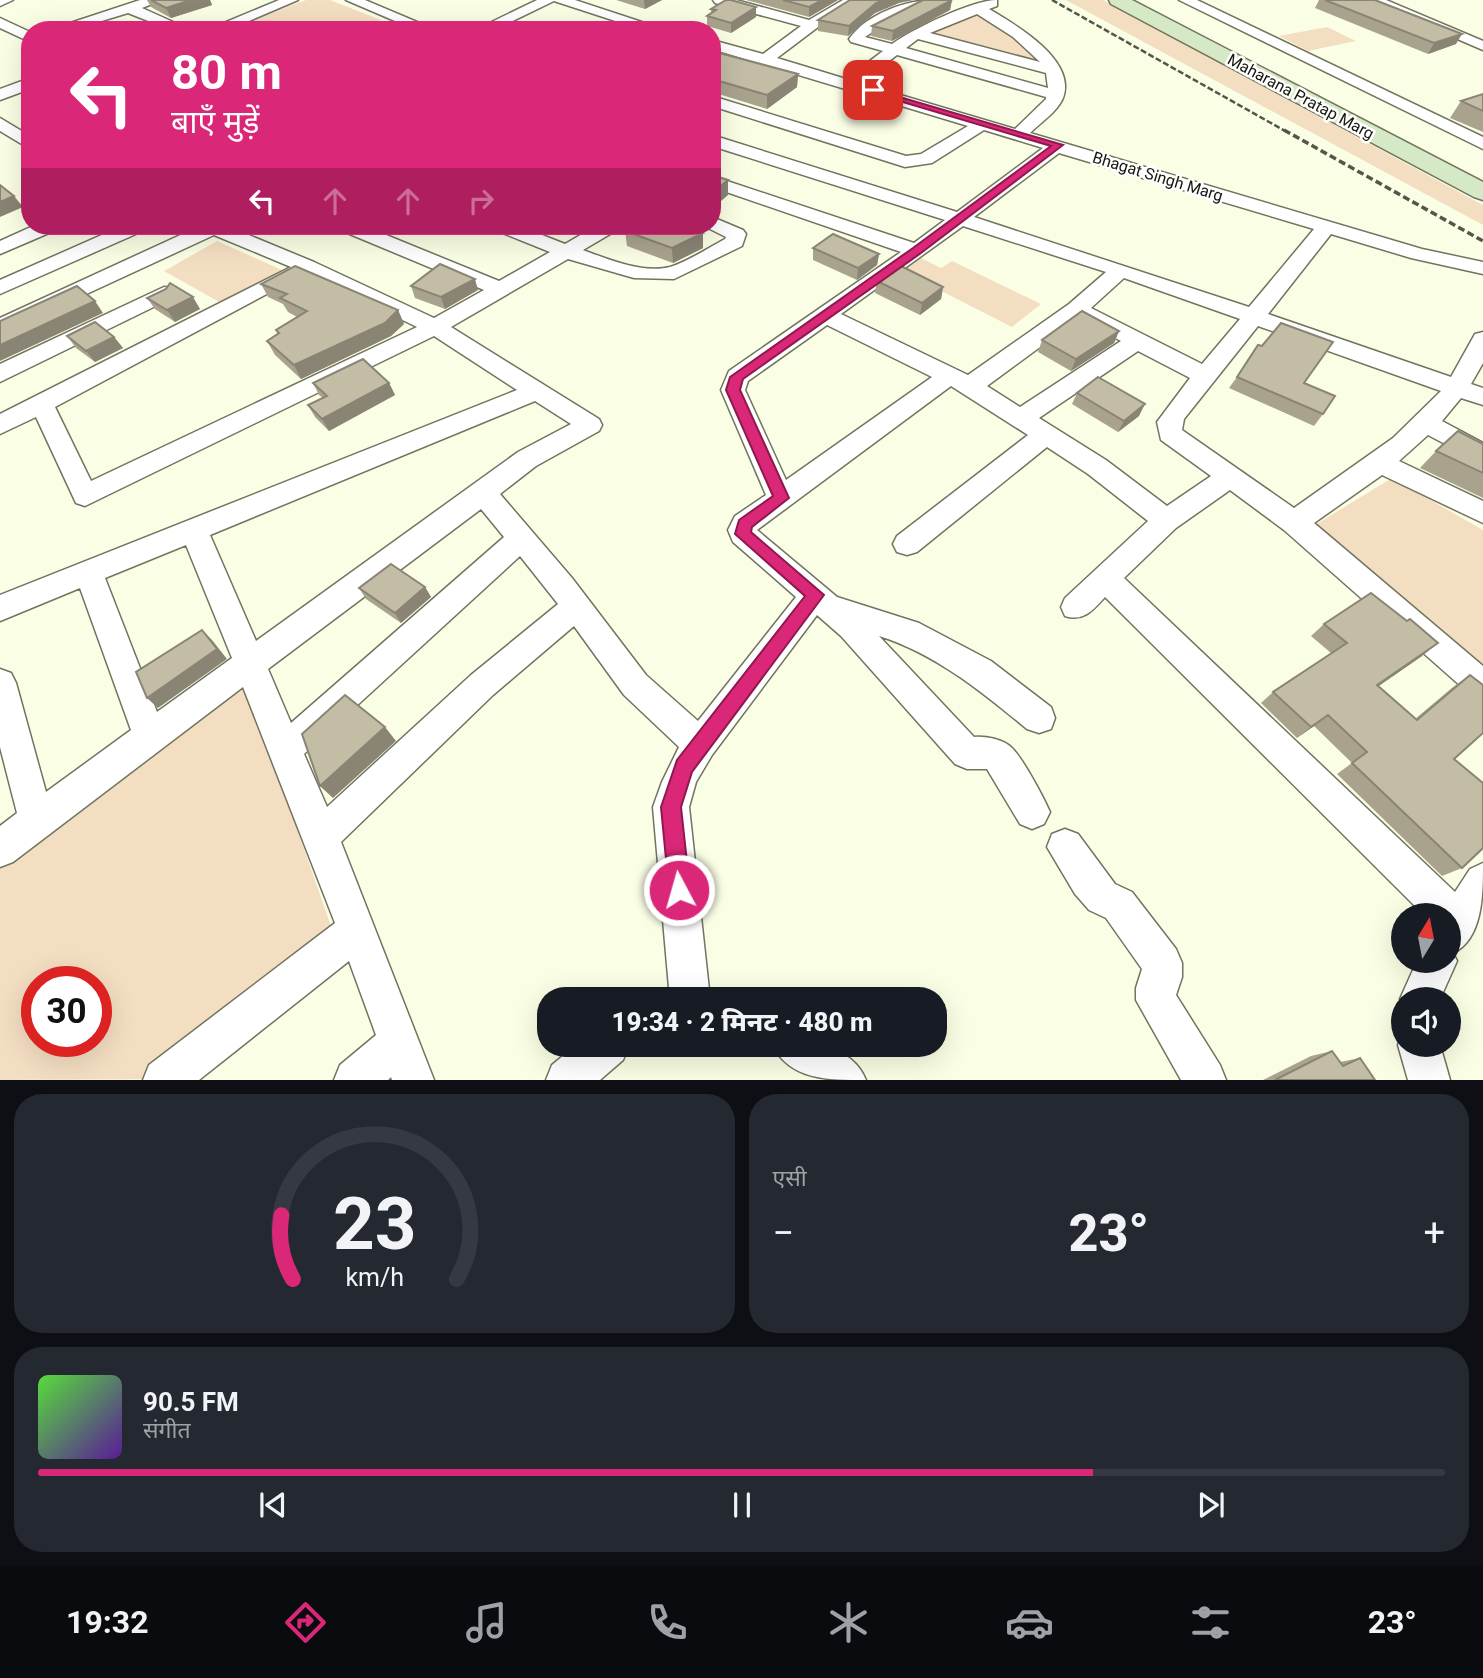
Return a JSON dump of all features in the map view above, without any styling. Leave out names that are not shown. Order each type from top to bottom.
[{"type":"main road","name":"Maharana Pratap Marg","points":[[1118,0],[1227,51],[1390,135],[1483,175]]},
{"type":"main road","name":"Maharana Pratap Marg","points":[[1137,0],[1227,51]]},
{"type":"main road","name":"Maharana Pratap Marg","points":[[1390,135],[1483,192]]},
{"type":"street","points":[[0,2],[6,0]]},
{"type":"street","points":[[83,21],[155,0]]},
{"type":"street","points":[[237,21],[291,0]]},
{"type":"street","points":[[353,0],[404,21]]},
{"type":"street","points":[[502,21],[548,0]]},
{"type":"street","points":[[561,0],[621,21]]},
{"type":"street","points":[[720,0],[811,25]]},
{"type":"street","points":[[818,0],[847,3]]},
{"type":"street","points":[[928,0],[886,18],[857,37],[860,41],[893,51],[1057,95]]},
{"type":"street","points":[[850,83],[916,34],[999,0]]},
{"type":"street","points":[[1186,0],[1483,144]]},
{"type":"street","points":[[1374,0],[1483,46]]},
{"type":"street","points":[[766,59],[811,25],[847,3]]},
{"type":"street","points":[[129,8],[162,21]]},
{"type":"street","points":[[977,8],[1027,40],[1043,55],[1052,70],[1057,95],[1049,107],[1019,134]]},
{"type":"street","points":[[389,21],[396,18]]},
{"type":"street","points":[[0,22],[21,33]]},
{"type":"street","points":[[916,34],[1052,70]]},
{"type":"street","points":[[10,45],[21,41]]},
{"type":"street","name":"Bhagat Singh Marg","points":[[721,46],[1418,254],[1483,268]]},
{"type":"street","points":[[0,95],[21,87]]},
{"type":"street","points":[[721,104],[905,162],[926,159],[984,123]]},
{"type":"street","points":[[0,123],[21,138]]},
{"type":"street","points":[[722,144],[1121,270],[1483,397]]},
{"type":"street","points":[[782,498],[733,390],[737,377],[917,251],[1058,145]]},
{"type":"street","points":[[721,184],[917,251]]},
{"type":"street","points":[[526,235],[642,273],[674,273],[735,242],[736,234],[721,227]]},
{"type":"street","points":[[1327,227],[1169,422],[1170,434],[1294,522],[1483,686]]},
{"type":"street","points":[[0,248],[29,235]]},
{"type":"street","points":[[0,288],[118,235]]},
{"type":"street","points":[[0,327],[193,235]]},
{"type":"street","points":[[0,849],[527,459],[590,425],[435,327],[307,266],[233,235]]},
{"type":"street","points":[[369,235],[501,289]]},
{"type":"street","points":[[41,404],[85,496],[435,327],[595,235]]},
{"type":"street","points":[[0,425],[307,266]]},
{"type":"street","points":[[1032,811],[999,758],[986,752],[967,753],[852,628],[743,534],[745,524],[782,498],[960,381],[1077,309],[1121,270]]},
{"type":"street","points":[[0,374],[164,293]]},
{"type":"street","points":[[1077,309],[1205,376]]},
{"type":"street","points":[[825,315],[960,381],[1097,467],[1166,520]]},
{"type":"street","points":[[1294,522],[1381,463],[1425,422],[1458,387],[1483,339]]},
{"type":"street","points":[[1021,418],[1137,341]]},
{"type":"street","points":[[0,608],[535,392]]},
{"type":"street","points":[[1425,422],[1483,455]]},
{"type":"street","points":[[907,544],[1046,434]]},
{"type":"street","points":[[1381,463],[1483,513]]},
{"type":"street","points":[[1076,607],[1166,520],[1228,477]]},
{"type":"street","points":[[483,493],[577,606],[635,685],[700,744]]},
{"type":"street","points":[[194,529],[321,836],[414,1080]]},
{"type":"street","points":[[285,750],[521,538]]},
{"type":"street","points":[[88,572],[150,736]]},
{"type":"street","points":[[1105,578],[1427,903]]},
{"type":"street","points":[[821,601],[908,632],[980,671],[1039,718]]},
{"type":"street","points":[[689,987],[671,807],[684,767],[700,744],[821,601]]},
{"type":"street","points":[[321,836],[482,685],[577,606]]},
{"type":"street","points":[[2,701],[36,820]]},
{"type":"street","points":[[1065,847],[1102,897],[1119,905],[1162,963],[1162,977],[1156,988],[1156,1000],[1205,1080]]},
{"type":"street","points":[[1461,916],[1483,882]]},
{"type":"street","points":[[164,1080],[357,930]]},
{"type":"street","points":[[355,1080],[400,1042]]},
{"type":"street","points":[[566,1080],[594,1057]]},
{"type":"street","points":[[811,1057],[845,1080]]},
{"type":"street","points":[[1422,1057],[1429,1080]]},
{"type":"shaded area","points":[[306,0],[330,0],[381,20],[379,21],[250,21]]},
{"type":"shaded area","points":[[1066,0],[1103,0],[1483,205],[1483,225]]},
{"type":"shaded area","points":[[977,13],[1012,36],[1042,64],[932,34]]},
{"type":"shaded area","points":[[1327,27],[1356,41],[1308,51],[1279,36]]},
{"type":"shaded area","points":[[217,241],[284,271],[221,303],[164,271]]},
{"type":"shaded area","points":[[921,258],[941,268],[952,261],[1041,304],[1012,327],[902,271]]},
{"type":"shaded area","points":[[1392,478],[1483,530],[1483,672],[1315,525]]},
{"type":"shaded area","points":[[245,680],[339,949],[179,1079],[0,1080],[0,866]]},
{"type":"building","points":[[151,0],[191,0],[166,8]]},
{"type":"building","points":[[726,0],[756,7],[731,23],[707,16],[716,10],[711,9]]},
{"type":"building","points":[[783,0],[822,0],[809,7]]},
{"type":"building","points":[[850,0],[884,0],[876,3],[849,26],[818,20]]},
{"type":"building","points":[[923,0],[952,0],[893,31],[872,26]]},
{"type":"building","points":[[1325,0],[1375,0],[1462,34],[1434,43]]},
{"type":"building","points":[[721,53],[798,74],[767,95],[721,82]]},
{"type":"building","points":[[1483,94],[1483,111],[1461,101]]},
{"type":"building","points":[[0,185],[14,196],[0,202]]},
{"type":"building","points":[[833,234],[879,254],[858,268],[813,248]]},
{"type":"building","points":[[636,235],[699,235],[672,248]]},
{"type":"building","points":[[440,264],[475,279],[441,297],[411,286]]},
{"type":"building","points":[[899,265],[943,287],[922,303],[877,281]]},
{"type":"building","points":[[295,266],[398,310],[385,323],[294,365],[267,341],[279,333],[276,330],[307,311],[280,298],[287,294],[261,284]]},
{"type":"building","points":[[170,283],[193,297],[167,310],[147,298],[166,289]]},
{"type":"building","points":[[77,286],[95,301],[0,345],[0,321]]},
{"type":"building","points":[[1082,311],[1119,331],[1076,359],[1042,340]]},
{"type":"building","points":[[95,322],[114,337],[86,351],[67,336]]},
{"type":"building","points":[[1281,323],[1333,342],[1304,383],[1335,396],[1323,414],[1237,377],[1258,345],[1262,346]]},
{"type":"building","points":[[363,359],[389,383],[322,419],[308,405],[327,396],[313,383]]},
{"type":"building","points":[[1098,377],[1145,404],[1124,421],[1077,393]]},
{"type":"building","points":[[1458,431],[1483,444],[1483,473],[1436,451]]},
{"type":"building","points":[[391,564],[425,587],[395,613],[359,588]]},
{"type":"building","points":[[1371,593],[1407,621],[1410,619],[1438,643],[1377,685],[1417,720],[1470,675],[1483,685],[1483,733],[1454,759],[1483,783],[1483,848],[1462,868],[1352,763],[1367,752],[1328,715],[1311,727],[1273,692],[1347,643],[1324,624]]},
{"type":"building","points":[[202,630],[217,649],[147,698],[136,672]]},
{"type":"building","points":[[345,695],[385,727],[320,786],[302,734]]},
{"type":"building","points":[[1332,1051],[1343,1066],[1360,1058],[1375,1080],[1275,1080]]},
{"type":"railway","points":[[1052,0],[1287,132]]},
{"type":"railway","points":[[1284,130],[1483,241]]},
{"type":"route","points":[[679,890],[671,807],[684,767],[815,595],[743,534],[745,524],[782,498],[733,390],[737,377],[917,251],[1058,145],[873,90]]}]
